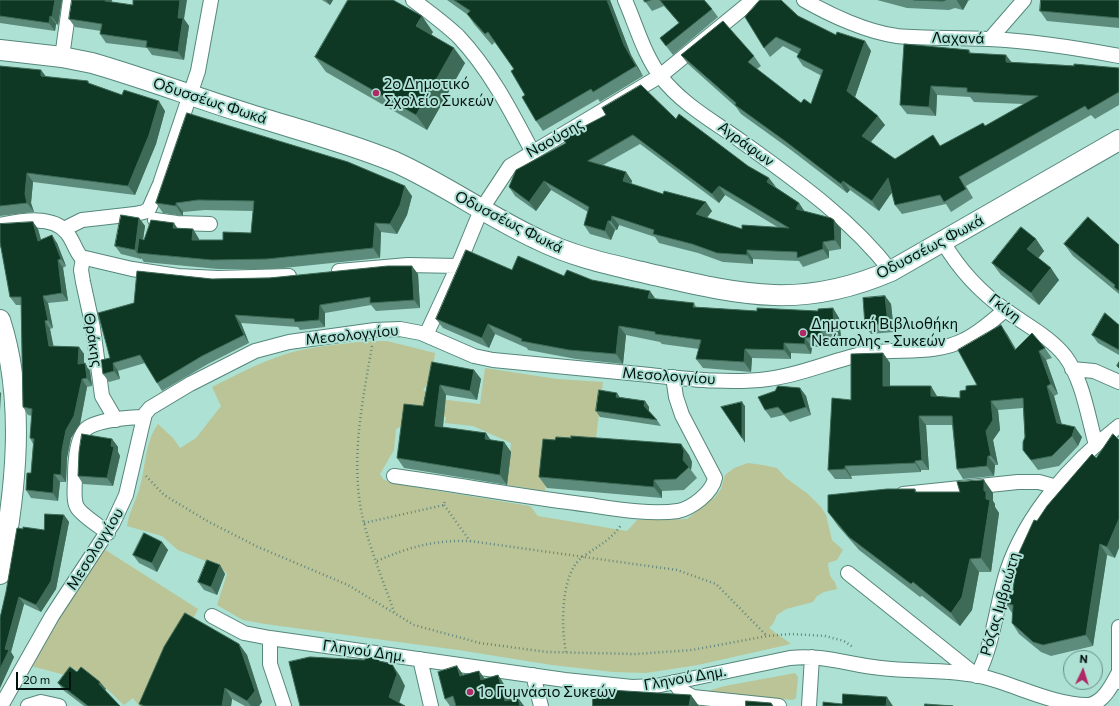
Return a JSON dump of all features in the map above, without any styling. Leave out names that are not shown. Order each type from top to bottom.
[{"type":"street","points":[[62,57],[70,0]]},
{"type":"street","points":[[146,211],[160,184],[190,95],[200,62],[211,0]]},
{"type":"street","points":[[413,0],[458,36],[485,68],[506,102],[532,151]]},
{"type":"street","name":"Αγράφων","points":[[625,0],[652,63],[660,76],[686,102],[783,171],[839,215],[866,240],[891,271]]},
{"type":"street","name":"Ναούσης","points":[[426,335],[458,266],[481,210],[510,166],[532,151],[660,76],[753,0]]},
{"type":"street","name":"Λαχανά","points":[[804,0],[819,9],[848,21],[889,34],[927,38],[990,39],[1119,56]]},
{"type":"street","points":[[990,39],[1024,0]]},
{"type":"street","name":"Οδυσσέως Φωκά","points":[[0,50],[62,57],[118,70],[190,95],[368,152],[415,172],[481,210],[536,239],[574,255],[738,293],[776,296],[809,294],[854,284],[891,271],[1119,140]]},
{"type":"street","points":[[146,211],[153,220],[177,224],[210,224]]},
{"type":"street","points":[[64,229],[82,220],[146,211]]},
{"type":"street","points":[[0,225],[46,221],[64,229],[70,236],[78,253],[83,258],[149,272],[200,278],[306,275]]},
{"type":"street","name":"Γκίνη","points":[[943,242],[966,275],[1005,310],[1054,345],[1064,356],[1072,369],[1096,446]]},
{"type":"street","name":"Θράκης","points":[[83,258],[81,270],[93,328],[102,396],[116,420]]},
{"type":"street","points":[[328,272],[400,265],[458,266]]},
{"type":"street","name":"Μεσολογγίου","points":[[1,706],[52,616],[108,533],[126,495],[144,417],[148,410],[197,381],[266,347],[289,342],[375,330],[400,329],[426,335],[474,356],[493,360],[673,377],[734,381],[769,379],[796,375],[860,355],[948,346],[971,336],[1005,310]]},
{"type":"street","points":[[0,320],[8,349],[15,395],[16,426],[6,494],[0,574]]},
{"type":"street","points":[[1072,369],[1094,371],[1119,382]]},
{"type":"street","points":[[394,476],[632,510],[671,512],[683,509],[696,503],[714,482],[715,475],[696,444],[679,408],[673,377]]},
{"type":"street","points":[[108,533],[76,506],[75,464],[78,447],[85,430],[92,425],[116,420],[144,417]]},
{"type":"street","name":"Ρόζας Ιμβριώτη","points":[[977,676],[987,654],[1002,589],[1014,552],[1032,518],[1057,486],[1096,446],[1119,426]]},
{"type":"street","points":[[891,495],[1018,482],[1039,482],[1057,486]]},
{"type":"street","points":[[848,573],[977,676]]},
{"type":"street","name":"Γληνού Δημ.","points":[[212,616],[244,633],[270,638],[533,675],[632,687],[656,686],[790,658],[812,657],[833,659],[880,668],[977,676],[1047,700],[1084,706],[1094,704],[1101,699],[1119,678]]},
{"type":"street","points":[[1119,627],[1119,678]]},
{"type":"street","points":[[270,638],[270,664],[284,706]]},
{"type":"street","points":[[808,706],[812,657]]},
{"type":"street","points":[[420,659],[431,706]]},
{"type":"street","points":[[533,675],[541,706]]},
{"type":"street","points":[[674,682],[680,690],[694,697],[746,704],[779,706]]},
{"type":"street","points":[[28,706],[41,702],[59,706]]},
{"type":"path","points":[[375,330],[361,415],[357,450],[358,491],[364,522],[395,615]]},
{"type":"path","points":[[134,463],[164,494],[209,522],[258,547],[348,585],[395,615],[414,625],[480,643],[547,652],[635,654],[664,653],[719,646],[767,636],[791,634],[825,636],[844,641],[856,649]]},
{"type":"path","points":[[448,483],[444,505],[470,541]]},
{"type":"path","points":[[364,522],[444,505]]},
{"type":"path","points":[[566,652],[562,631],[563,606],[574,568],[583,556],[603,545],[615,535],[632,510]]},
{"type":"path","points":[[377,561],[418,545],[444,541],[470,541],[677,570],[716,584],[767,636]]},
{"type":"green space","points":[[371,341],[387,341],[435,353],[432,378],[423,390],[440,402],[448,400],[480,404],[485,368],[557,379],[603,382],[595,446],[550,449],[545,491],[507,485],[511,443],[473,426],[445,423],[446,417],[408,413],[405,424],[396,429],[394,450],[380,474],[383,479],[391,483],[530,506],[538,516],[627,531],[637,520],[687,519],[715,497],[721,489],[725,475],[734,468],[748,463],[777,468],[786,478],[808,494],[821,507],[826,515],[832,540],[843,550],[837,560],[828,563],[830,576],[835,582],[837,589],[824,592],[817,596],[813,602],[786,609],[777,615],[773,624],[769,628],[791,644],[698,665],[646,673],[613,672],[552,665],[458,650],[243,620],[217,605],[227,574],[220,567],[178,550],[162,536],[127,526],[139,490],[153,431],[158,424],[173,438],[180,448],[196,438],[221,406],[212,387],[245,370],[280,356],[325,346]]},
{"type":"green space","points":[[104,549],[198,609],[149,706],[139,706],[133,698],[124,705],[94,679],[80,671],[73,669],[65,675],[31,666],[53,625]]},
{"type":"green space","points":[[795,673],[798,677],[796,698],[793,700],[704,692],[725,686]]},
{"type":"building","points":[[0,0],[55,0],[52,17],[50,16],[49,23],[0,16]]},
{"type":"building","points":[[72,0],[105,0],[133,5],[133,0],[180,0],[178,18],[183,18],[178,52],[146,47],[147,41],[100,34],[102,24],[69,19]]},
{"type":"building","points":[[348,0],[393,0],[422,16],[416,26],[454,48],[416,115],[315,57]]},
{"type":"building","points":[[454,0],[607,0],[624,45],[636,66],[593,92],[591,89],[536,121],[522,97],[525,95],[511,71],[514,69],[488,32],[485,34],[467,14],[470,11]]},
{"type":"building","points":[[660,0],[704,0],[712,9],[666,46],[660,38],[679,23]]},
{"type":"building","points":[[760,0],[781,0],[798,16],[836,35],[837,32],[865,41],[847,91],[878,116],[862,136],[895,159],[933,135],[940,146],[983,123],[985,126],[1038,96],[967,92],[967,88],[931,86],[929,107],[900,105],[904,44],[969,50],[969,53],[1006,55],[1006,62],[1074,66],[1074,64],[1119,68],[1119,92],[1088,110],[1085,106],[959,177],[966,189],[944,202],[940,195],[895,205],[888,178],[872,201],[843,181],[841,184],[735,105],[736,103],[681,55],[723,21],[754,56],[748,62],[801,103],[804,99],[811,104],[823,70],[797,57],[801,49],[776,37],[764,48],[745,17]]},
{"type":"building","points":[[914,0],[946,0],[943,1]]},
{"type":"building","points":[[1041,0],[1119,0],[1119,18],[1040,11]]},
{"type":"building","points":[[0,66],[41,70],[41,76],[88,81],[88,83],[122,95],[124,90],[159,101],[149,135],[128,186],[27,173],[25,194],[27,203],[0,206]]},
{"type":"building","points":[[641,85],[676,119],[679,114],[748,166],[769,178],[767,182],[799,203],[796,209],[834,220],[835,240],[823,242],[823,249],[797,258],[797,252],[747,250],[747,255],[717,253],[692,244],[653,234],[654,230],[612,216],[611,221],[608,221],[605,231],[584,225],[589,207],[544,181],[529,202],[509,187],[516,170],[566,143],[562,138],[606,115],[602,108]],"holes":[[[633,135],[712,194],[719,186],[789,228],[742,225],[742,229],[696,214],[706,202],[664,191],[663,194],[623,181],[626,172],[588,161]]]},
{"type":"building","points":[[187,113],[348,162],[405,186],[400,205],[390,224],[375,223],[373,248],[267,259],[212,260],[137,253],[139,238],[144,240],[151,220],[174,223],[173,228],[193,229],[192,240],[223,240],[223,232],[251,233],[254,201],[198,200],[176,203],[176,206],[156,203]]},
{"type":"building","points":[[121,215],[139,218],[135,250],[115,246]]},
{"type":"building","points":[[1088,217],[1119,245],[1119,291],[1114,287],[1115,285],[1064,244]]},
{"type":"building","points":[[33,222],[38,241],[52,235],[61,259],[58,260],[62,293],[43,296],[48,320],[45,321],[49,346],[79,347],[78,364],[85,363],[87,378],[82,379],[74,416],[66,430],[62,450],[61,475],[54,474],[53,493],[26,490],[27,473],[31,473],[34,439],[30,438],[32,409],[23,407],[21,297],[10,297],[0,242],[0,224]]},
{"type":"building","points":[[1021,227],[1036,239],[1027,249],[1051,268],[1031,293],[992,263]]},
{"type":"building","points":[[466,250],[512,270],[518,256],[564,276],[567,270],[592,280],[650,291],[648,298],[694,303],[693,307],[757,311],[757,308],[818,311],[818,309],[833,308],[834,328],[820,329],[821,337],[805,338],[805,344],[784,343],[784,350],[745,349],[744,362],[696,359],[701,340],[655,334],[655,332],[619,326],[616,354],[569,350],[521,341],[522,339],[488,324],[482,338],[436,319]]},
{"type":"building","points":[[388,266],[412,266],[414,300],[370,303],[370,297],[320,305],[319,320],[295,322],[294,319],[235,315],[244,335],[202,356],[157,383],[140,355],[113,363],[114,371],[103,374],[101,360],[110,358],[98,313],[134,303],[137,271],[212,279],[269,278]]},
{"type":"building","points":[[885,296],[888,323],[865,326],[863,298]]},
{"type":"building","points":[[1105,313],[1119,325],[1119,350],[1092,335]]},
{"type":"building","points":[[1001,325],[1015,350],[1032,333],[1045,348],[1039,351],[1051,384],[1047,386],[1057,423],[1075,427],[1072,436],[1052,456],[1031,460],[1023,450],[1023,442],[1025,437],[1023,398],[991,401],[993,420],[986,431],[991,456],[988,456],[987,466],[957,469],[952,416],[919,416],[922,460],[915,461],[915,463],[845,466],[845,469],[828,470],[832,398],[851,400],[851,354],[883,353],[883,386],[931,386],[931,396],[960,398],[960,391],[966,390],[966,386],[977,385],[958,350]]},
{"type":"building","points":[[432,362],[474,370],[470,391],[440,385],[435,426],[486,433],[485,439],[504,442],[500,475],[397,458],[404,404],[423,406]]},
{"type":"building","points":[[778,386],[800,388],[806,407],[784,414],[778,407],[765,410],[758,397],[775,391]]},
{"type":"building","points":[[599,390],[617,393],[616,397],[645,401],[644,406],[657,420],[596,411]]},
{"type":"building","points":[[742,402],[742,438],[721,407]]},
{"type":"building","points":[[82,434],[112,439],[111,446],[114,447],[107,478],[78,476],[79,452]]},
{"type":"building","points":[[1113,434],[1119,440],[1119,519],[1107,547],[1100,544],[1086,635],[1043,645],[1033,642],[1012,623],[1013,605],[1006,604],[1007,590],[1013,590],[1017,557],[1034,520],[1037,521],[1047,506],[1092,454],[1096,458]]},
{"type":"building","points":[[571,436],[681,444],[684,451],[683,460],[689,467],[676,479],[654,480],[654,487],[539,477],[543,439],[555,440],[556,437],[571,438]]},
{"type":"building","points":[[984,480],[986,499],[990,500],[981,558],[970,559],[962,597],[951,613],[913,582],[911,584],[849,537],[828,512],[828,495],[887,489],[915,489],[915,492],[960,492],[957,482]]},
{"type":"building","points":[[45,514],[64,515],[51,581],[36,605],[19,597],[5,649],[9,650],[0,669],[0,618],[17,528],[23,529],[23,527],[44,530]]},
{"type":"building","points":[[144,533],[162,542],[152,563],[133,555]]},
{"type":"building","points":[[207,560],[220,565],[211,587],[198,582]]},
{"type":"building","points":[[185,613],[239,644],[255,691],[247,701],[225,688],[222,706],[145,706],[139,704],[164,647]]},
{"type":"building","points":[[310,657],[365,660],[365,657],[379,658],[379,661],[392,664],[397,674],[389,697],[405,706],[300,706],[289,662]]},
{"type":"building","points":[[457,666],[460,676],[479,671],[481,680],[498,675],[505,701],[518,698],[520,706],[456,706],[453,696],[445,699],[438,672]]},
{"type":"building","points":[[70,667],[77,672],[81,667],[100,682],[99,684],[120,706],[88,706],[58,683]]},
{"type":"building","points":[[593,689],[691,695],[689,706],[593,706]]},
{"type":"building","points":[[843,694],[887,697],[886,706],[823,706],[823,702],[842,704]]},
{"type":"building","points":[[746,701],[771,703],[773,706],[746,706]]},
{"type":"building","points":[[925,704],[953,706],[925,706]]},
{"type":"place","name":"2ο Δημοτικό Σχολείο Συκεών","points":[[376,93]]},
{"type":"place","name":"Δημοτική Βιβλιοθήκη Νεάπολης - Συκεών","points":[[803,333]]},
{"type":"place","name":"1ο Γυμνάσιο Συκεών","points":[[470,692]]}]
